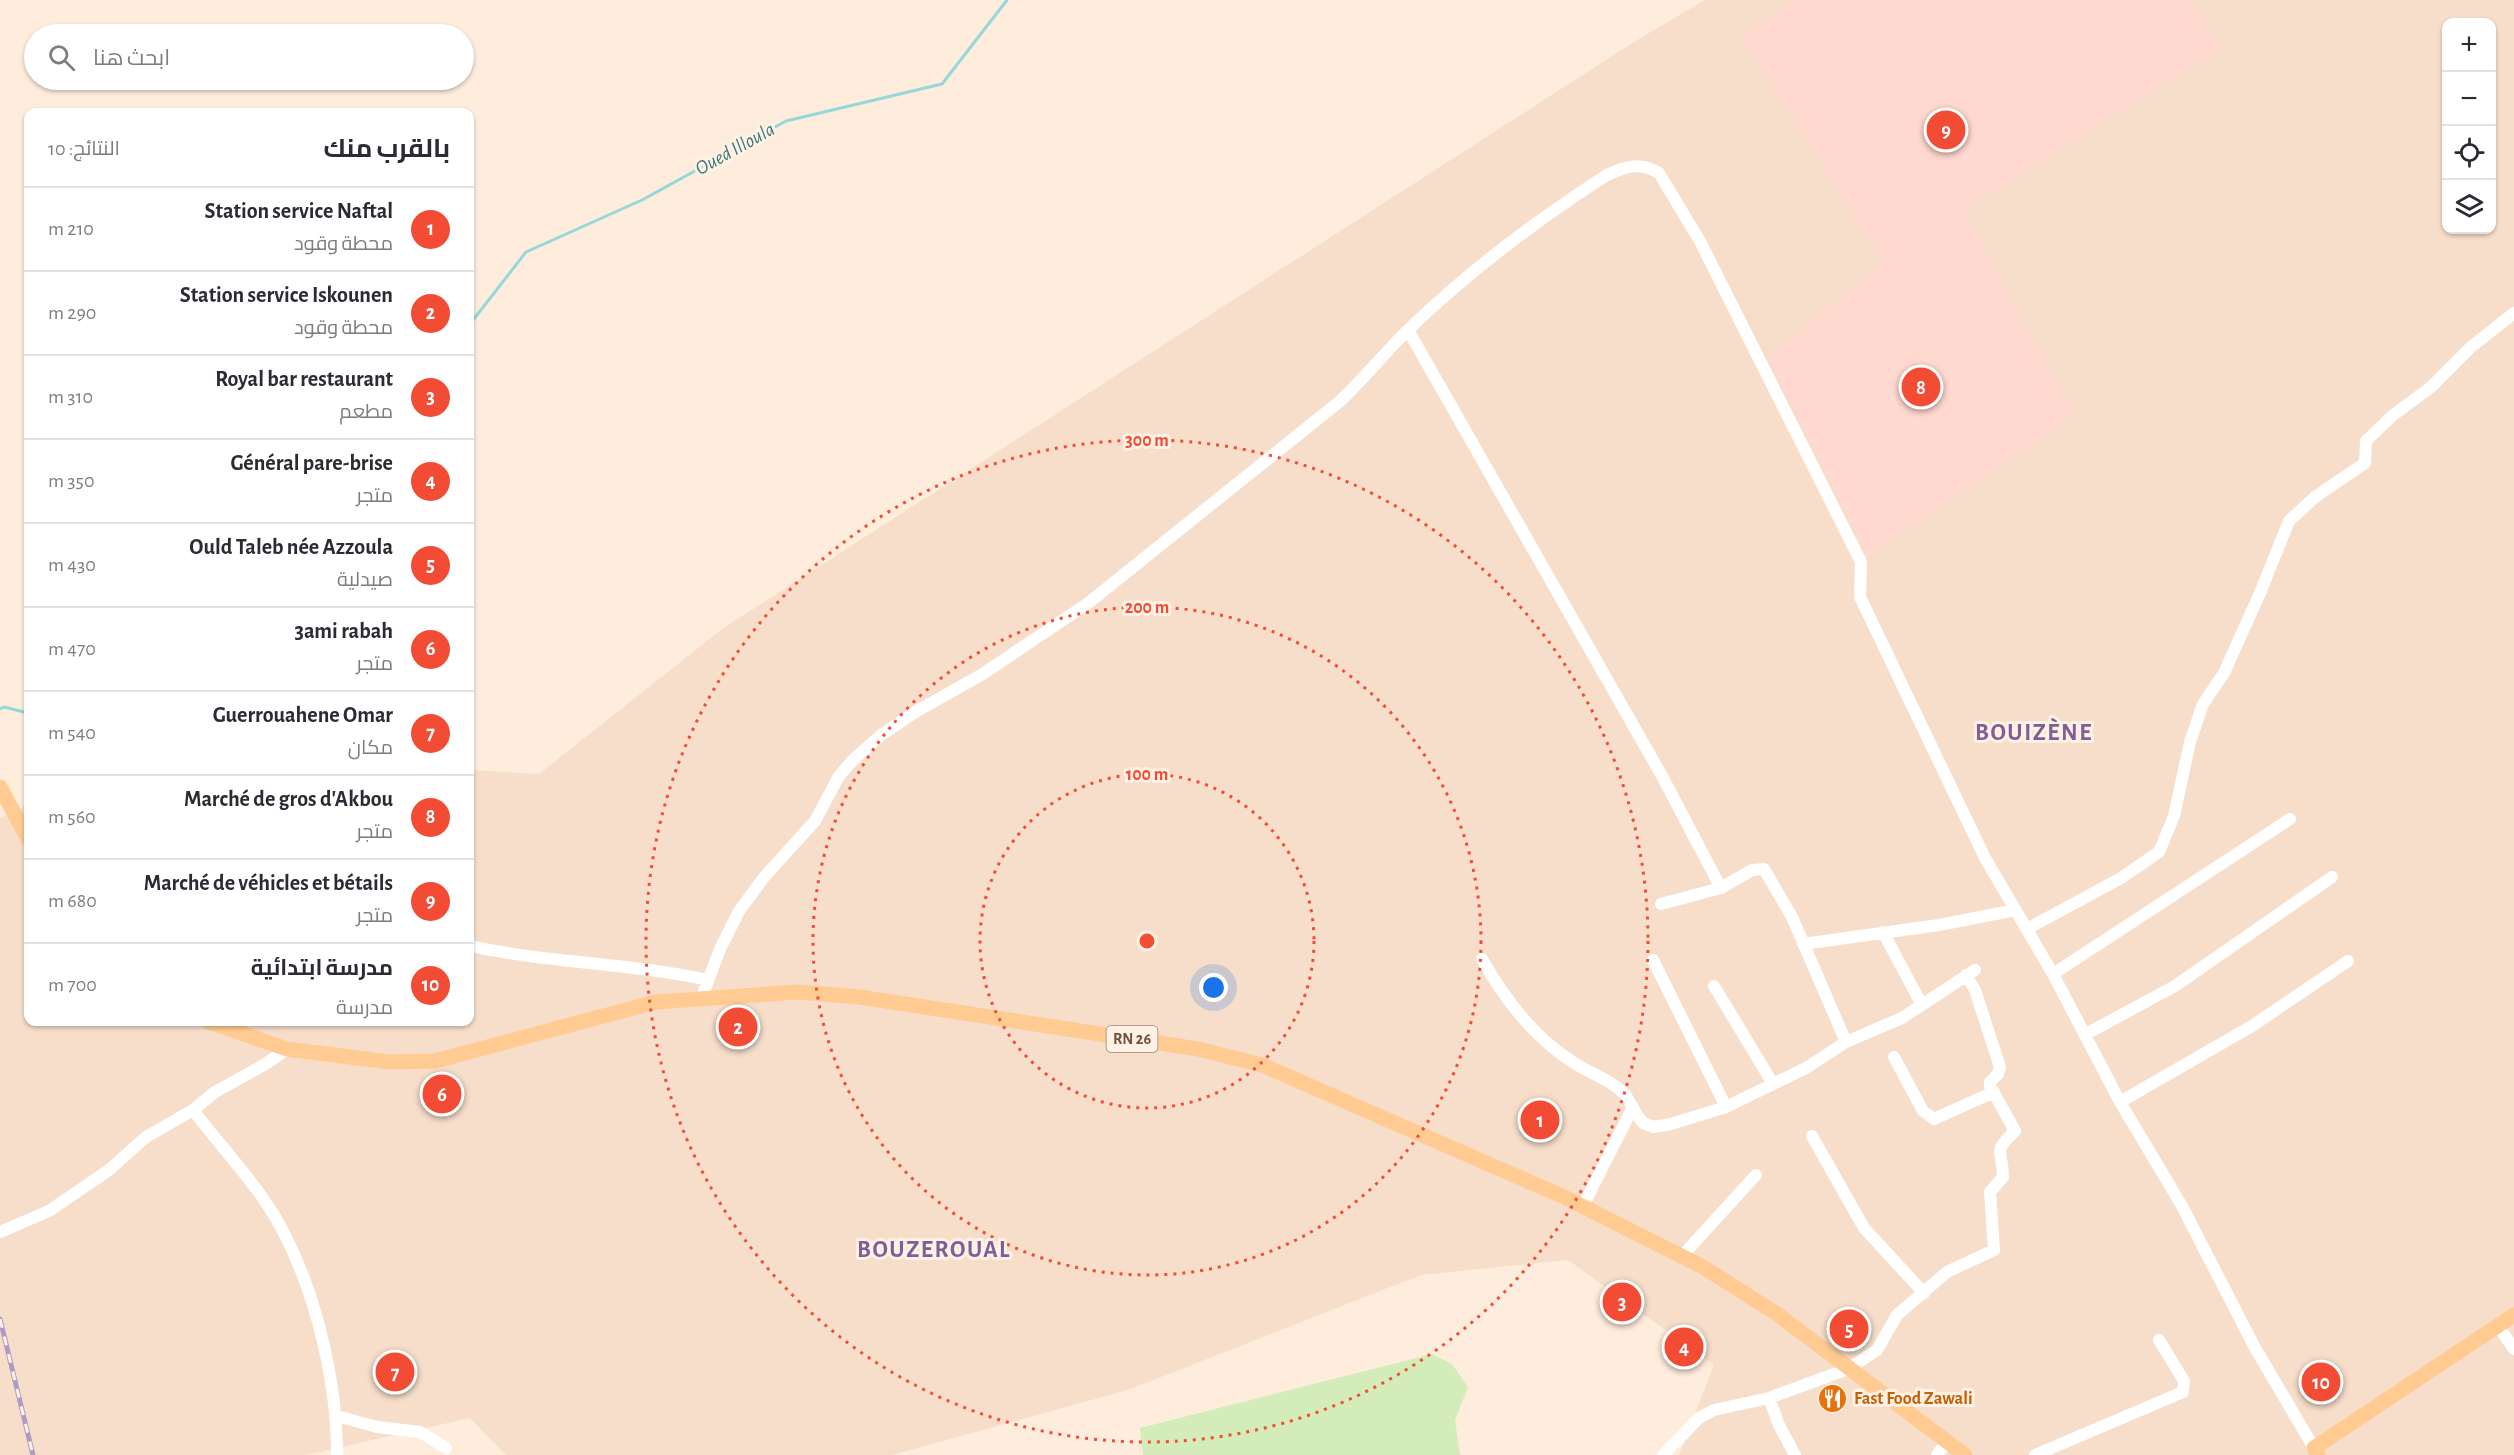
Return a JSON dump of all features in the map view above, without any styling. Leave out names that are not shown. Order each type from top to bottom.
[{"type":"main road","points":[[0,787],[24,832]]},
{"type":"main road","name":"RN 26","points":[[221,1026],[287,1049],[389,1062],[435,1061],[656,1002],[798,992],[859,998],[1198,1049],[1236,1057],[1262,1065],[1583,1206],[1682,1256],[1777,1314],[1848,1370],[1965,1455]]},
{"type":"main road","points":[[2316,1452],[2514,1315]]},
{"type":"street","points":[[702,997],[720,949],[739,911],[765,876],[815,821],[839,776],[853,759],[890,729],[981,675],[1087,604],[1339,402],[1408,330],[1513,241],[1598,181],[1622,167],[1637,165],[1659,173],[1701,243],[1861,562],[1860,597],[1984,858],[2053,974],[2120,1102],[2182,1206],[2254,1346],[2316,1452]]},
{"type":"street","points":[[2027,929],[2121,878],[2159,852],[2174,816],[2190,742],[2203,704],[2224,673],[2289,521],[2315,497],[2365,463],[2366,441],[2392,416],[2432,387],[2471,347],[2514,313]]},
{"type":"street","points":[[1408,330],[1656,766],[1721,888]]},
{"type":"street","points":[[2053,974],[2290,819]]},
{"type":"street","points":[[1661,904],[1721,888],[1752,870],[1764,869],[1792,917],[1846,1042]]},
{"type":"street","points":[[2086,1034],[2175,986],[2332,877]]},
{"type":"street","points":[[1803,944],[1939,925],[2016,910]]},
{"type":"street","points":[[1883,932],[1922,1005]]},
{"type":"street","points":[[474,947],[562,960],[665,971],[708,980]]},
{"type":"street","points":[[1482,959],[1501,993],[1523,1019],[1574,1063],[1613,1086],[1626,1097],[1643,1123],[1654,1126],[1671,1124],[1726,1107],[1806,1068],[1846,1042],[1902,1018],[1971,973],[2000,1067],[1998,1074],[1990,1082],[2015,1131],[2001,1145],[1999,1151],[2003,1177],[1990,1192],[1990,1214],[1995,1247],[1947,1272],[1897,1315],[1877,1350],[1848,1370],[1769,1398],[1714,1410],[1699,1418],[1663,1455]]},
{"type":"street","points":[[1653,960],[1726,1107]]},
{"type":"street","points":[[2120,1102],[2252,1026],[2348,961]]},
{"type":"street","points":[[1714,986],[1773,1084]]},
{"type":"street","points":[[0,1232],[49,1211],[109,1170],[146,1137],[193,1110],[215,1092],[264,1065],[287,1049]]},
{"type":"street","points":[[1893,1057],[1923,1111],[1934,1119],[1994,1092]]},
{"type":"street","points":[[1583,1206],[1632,1109]]},
{"type":"street","points":[[193,1110],[262,1199],[287,1238],[305,1284],[323,1344],[337,1416],[337,1455]]},
{"type":"street","points":[[1812,1136],[1864,1228],[1924,1293]]},
{"type":"street","points":[[1682,1256],[1756,1175]]},
{"type":"street","points":[[2498,1326],[2514,1349]]},
{"type":"street","points":[[2035,1455],[2183,1392],[2184,1381],[2159,1340]]},
{"type":"street","points":[[1769,1398],[1779,1425],[1795,1455]]},
{"type":"street","points":[[337,1416],[377,1426],[420,1432],[446,1449]]},
{"type":"street","points":[[1937,1455],[1947,1442]]},
{"type":"shaded area","points":[[1705,0],[2514,0],[2514,1455],[1679,1455],[1714,1365],[1568,1260],[1421,1275],[1128,1390],[892,1455],[506,1455],[470,1418],[306,1455],[0,1455],[0,818],[24,807],[24,1026],[474,1026],[474,770],[539,774],[722,629],[1637,40]]},
{"type":"shaded area","points":[[1798,0],[2191,0],[2221,48],[1964,211],[2075,415],[1869,556],[1767,359],[1883,262],[1741,36]]},
{"type":"green space","points":[[1432,1354],[1452,1364],[1468,1387],[1455,1420],[1460,1455],[1143,1455],[1140,1428]]},
{"type":"waterway","name":"Oued Illoula","points":[[474,319],[526,252],[642,200],[786,121],[942,84],[1007,0]]},
{"type":"waterway","name":"Oued Illoula","points":[[0,709],[4,707],[24,712]]},
{"type":"railway","points":[[0,1319],[33,1455]]},
{"type":"place","name":"Marché de véhicles et bétails","points":[[1946,130]]},
{"type":"place","name":"Marché de gros d'Akbou","points":[[1921,387]]},
{"type":"place","name":"Station service Iskounen","points":[[738,1027]]},
{"type":"place","name":"3ami rabah","points":[[442,1094]]},
{"type":"place","name":"Station service Naftal","points":[[1540,1120]]},
{"type":"place","name":"Royal bar restaurant","points":[[1622,1302]]},
{"type":"place","name":"Ould Taleb née Azzoula","points":[[1849,1329]]},
{"type":"place","name":"Général pare-brise","points":[[1684,1347]]},
{"type":"place","name":"Guerrouahene Omar","points":[[395,1372]]},
{"type":"place","name":"مدرسة ابتدائية","points":[[2321,1382]]},
{"type":"place","name":"Fast Food Zawali","points":[[1833,1399]]},
{"type":"district","name":"BOUIZÈNE","points":[[2034,733]]},
{"type":"district","name":"BOUZEROUAL","points":[[934,1250]]}]
